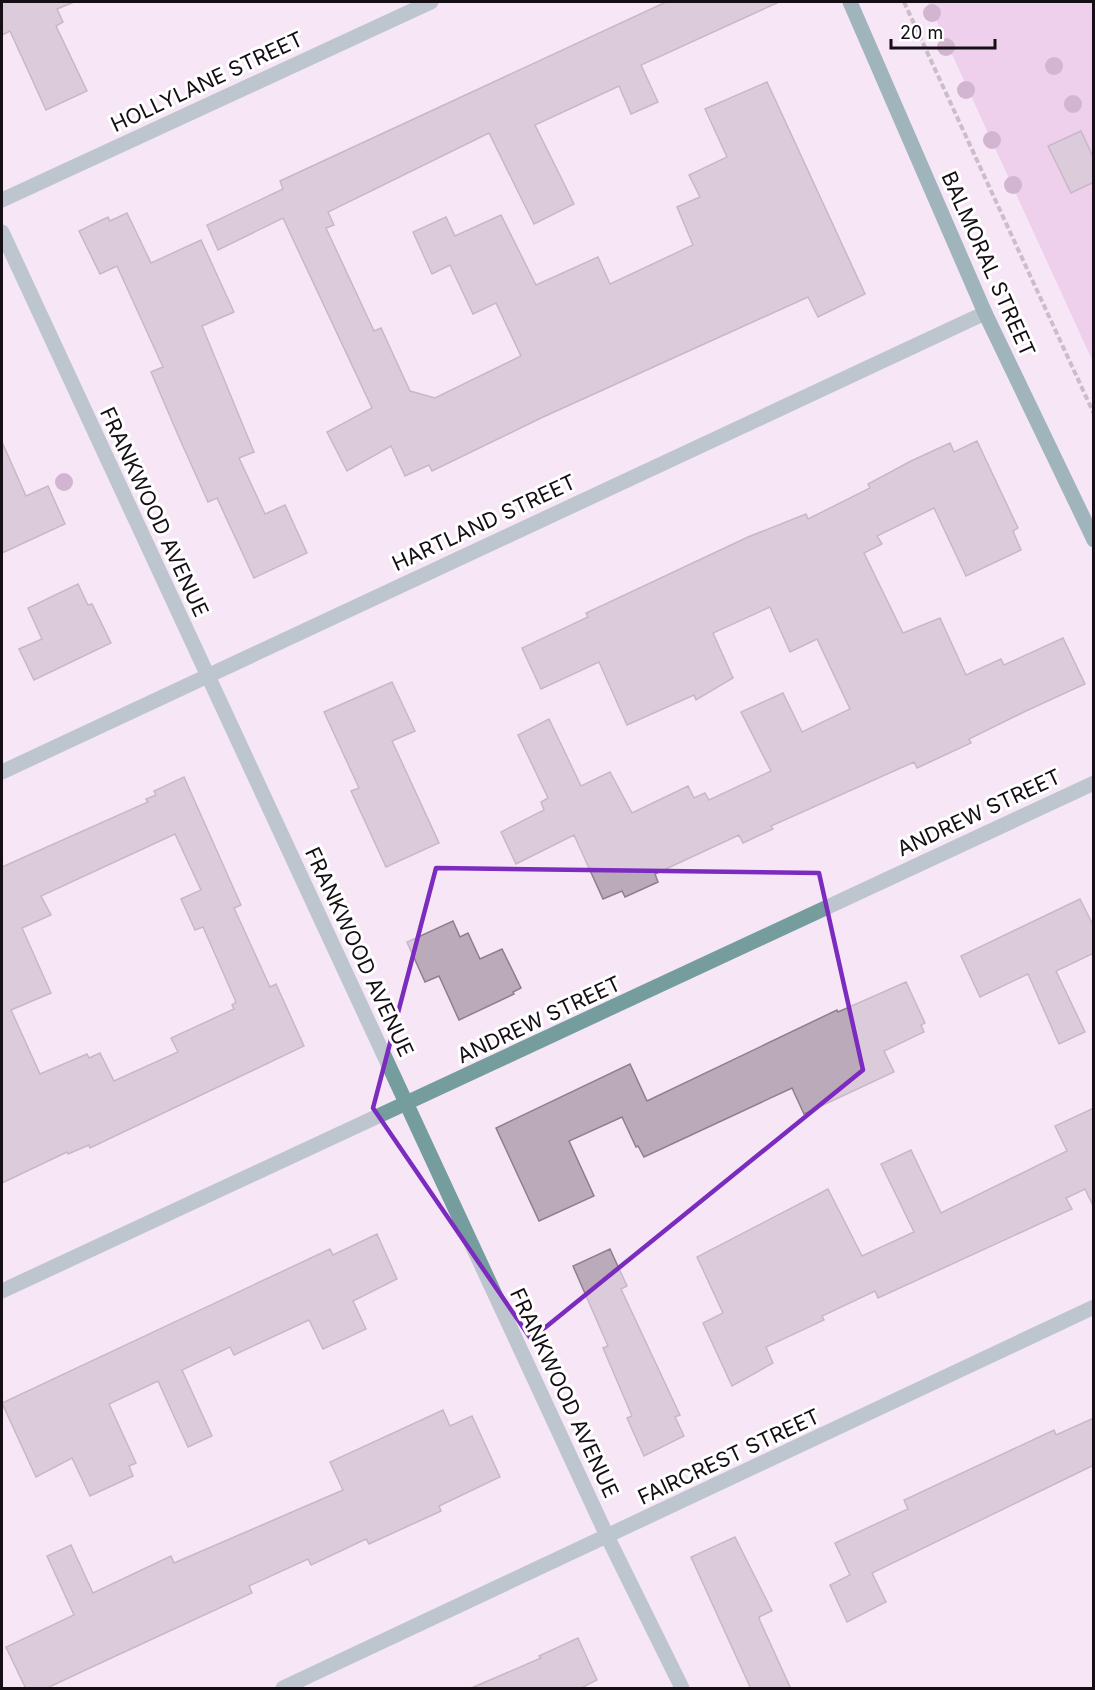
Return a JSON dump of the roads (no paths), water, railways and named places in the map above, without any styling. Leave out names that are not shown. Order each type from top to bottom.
[{"type":"main road","name":"BALMORAL STREET","points":[[850,2],[985,313],[1094,540]]},
{"type":"street","name":"HOLLYLANE STREET","points":[[2,200],[431,2]]},
{"type":"street","name":"FRANKWOOD AVENUE","points":[[2,232],[206,676],[608,1538],[682,1689]]},
{"type":"street","name":"HARTLAND STREET","points":[[2,772],[985,313]]},
{"type":"street","name":"ANDREW STREET","points":[[2,1292],[1094,783]]},
{"type":"street","name":"FAIRCREST STREET","points":[[283,1689],[608,1538],[1094,1306]]}]
